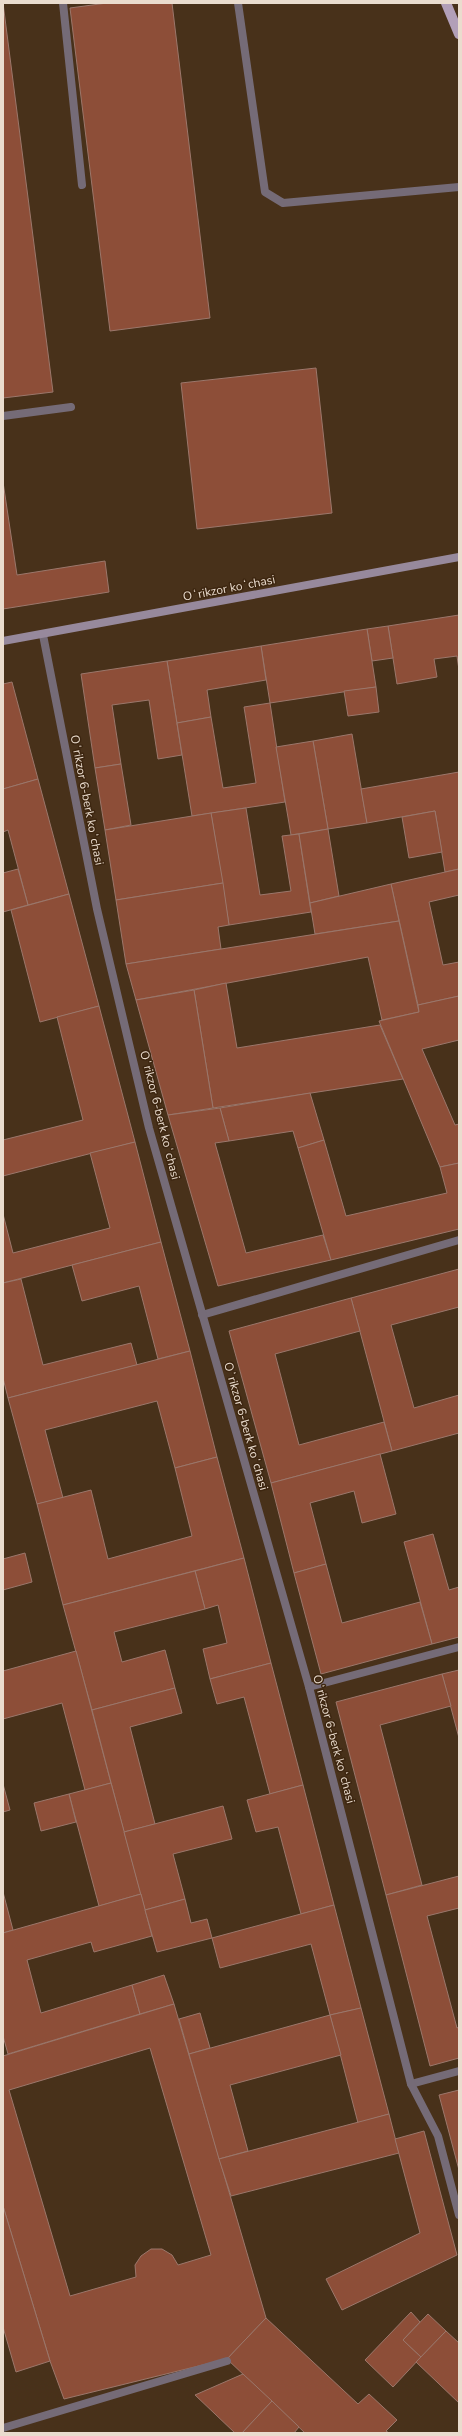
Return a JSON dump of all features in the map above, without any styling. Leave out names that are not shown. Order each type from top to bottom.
[{"type":"main road","points":[[446,3],[459,34]]},
{"type":"main road","name":"Oʻrikzor koʻchasi","points":[[3,641],[43,635],[459,557]]},
{"type":"street","points":[[63,3],[82,185]]},
{"type":"street","points":[[238,3],[265,192],[283,203],[459,187]]},
{"type":"street","points":[[3,416],[71,407]]},
{"type":"street","name":"Oʻrikzor 6-berk koʻchasi","points":[[43,635],[97,909],[149,1128],[309,1687],[411,2084],[438,2136],[459,2215]]},
{"type":"street","points":[[202,1315],[459,1240]]},
{"type":"street","points":[[309,1687],[459,1647]]},
{"type":"street","points":[[411,2084],[459,2071]]},
{"type":"street","points":[[3,2428],[227,2361]]},
{"type":"building","points":[[3,3],[53,392],[3,398]]},
{"type":"building","points":[[107,3],[172,3],[210,318],[110,331],[70,8]]},
{"type":"building","points":[[316,368],[332,513],[197,529],[181,383]]},
{"type":"building","points":[[3,482],[17,575],[105,561],[109,592],[3,609]]},
{"type":"building","points":[[459,615],[459,670],[457,656],[434,659],[437,677],[397,684],[388,626]]},
{"type":"building","points":[[388,626],[393,658],[372,661],[367,629]]},
{"type":"building","points":[[367,629],[376,687],[270,703],[261,646]]},
{"type":"building","points":[[261,646],[266,680],[207,690],[211,717],[177,723],[167,661]]},
{"type":"building","points":[[167,661],[182,755],[158,759],[149,700],[112,705],[121,764],[95,768],[81,674]]},
{"type":"building","points":[[12,682],[38,779],[3,789],[3,684]]},
{"type":"building","points":[[376,687],[379,712],[348,716],[344,691]]},
{"type":"building","points":[[270,703],[285,802],[192,816],[177,723],[211,717],[223,788],[256,783],[244,707]]},
{"type":"building","points":[[352,734],[367,823],[328,829],[313,741]]},
{"type":"building","points":[[313,741],[328,829],[291,835],[276,747]]},
{"type":"building","points":[[121,764],[131,825],[105,830],[95,768]]},
{"type":"building","points":[[459,772],[459,869],[445,872],[435,811],[367,823],[361,789]]},
{"type":"building","points":[[38,779],[69,894],[28,905],[8,830],[3,832],[3,789]]},
{"type":"building","points":[[246,808],[260,895],[291,891],[282,836],[299,834],[311,912],[229,925],[211,813]]},
{"type":"building","points":[[435,811],[442,852],[409,858],[402,817]]},
{"type":"building","points":[[211,813],[223,883],[116,900],[105,830]]},
{"type":"building","points":[[328,829],[339,896],[310,903],[299,834]]},
{"type":"building","points":[[18,869],[28,905],[3,912],[3,873]]},
{"type":"building","points":[[459,869],[459,895],[429,902],[443,965],[459,962],[459,996],[418,1005],[391,884]]},
{"type":"building","points":[[223,883],[229,925],[218,927],[221,949],[126,964],[116,900]]},
{"type":"building","points":[[391,884],[399,921],[315,934],[310,903]]},
{"type":"building","points":[[69,894],[99,1006],[40,1022],[11,910]]},
{"type":"building","points":[[399,921],[419,1012],[382,1020],[368,957],[136,1000],[126,964]]},
{"type":"building","points":[[226,983],[237,1048],[380,1025],[403,1079],[213,1108],[194,990]]},
{"type":"building","points":[[194,990],[213,1108],[168,1115],[136,1000]]},
{"type":"building","points":[[459,996],[459,1040],[422,1049],[455,1125],[459,1124],[459,1163],[440,1167],[379,1021],[419,1012],[418,1005]]},
{"type":"building","points":[[99,1006],[135,1142],[3,1176],[3,1140],[83,1120],[57,1017]]},
{"type":"building","points":[[310,1093],[324,1140],[298,1148],[293,1131],[229,1141],[220,1108]]},
{"type":"building","points":[[220,1108],[229,1141],[215,1143],[246,1253],[323,1235],[331,1260],[218,1286],[168,1115]]},
{"type":"building","points":[[324,1140],[346,1216],[447,1193],[440,1167],[459,1163],[459,1229],[331,1260],[298,1148]]},
{"type":"building","points":[[135,1142],[161,1242],[3,1283],[3,1214],[13,1253],[110,1228],[90,1153]]},
{"type":"building","points":[[161,1242],[190,1351],[158,1359],[139,1286],[82,1301],[72,1265]]},
{"type":"building","points":[[459,1269],[459,1307],[391,1325],[414,1408],[459,1395],[459,1433],[392,1451],[351,1298]]},
{"type":"building","points":[[21,1279],[43,1365],[131,1343],[137,1365],[8,1398],[3,1378],[3,1283]]},
{"type":"building","points":[[351,1298],[360,1331],[275,1354],[299,1445],[384,1422],[392,1451],[271,1483],[229,1331]]},
{"type":"building","points":[[190,1351],[217,1457],[175,1468],[157,1401],[45,1430],[63,1498],[37,1504],[8,1398]]},
{"type":"building","points":[[380,1454],[396,1514],[362,1523],[354,1491],[310,1503],[326,1564],[294,1573],[271,1483]]},
{"type":"building","points":[[217,1457],[244,1558],[63,1605],[37,1504],[91,1490],[108,1559],[192,1536],[175,1468]]},
{"type":"building","points":[[433,1534],[449,1590],[459,1587],[459,1637],[432,1644],[404,1542]]},
{"type":"building","points":[[25,1553],[32,1582],[3,1590],[3,1559]]},
{"type":"building","points":[[244,1558],[271,1663],[210,1679],[203,1649],[227,1643],[218,1605],[205,1609],[195,1571]]},
{"type":"building","points":[[326,1564],[342,1623],[420,1602],[432,1644],[321,1674],[294,1573]]},
{"type":"building","points":[[195,1571],[205,1609],[114,1632],[122,1662],[165,1650],[175,1688],[92,1710],[63,1605]]},
{"type":"building","points":[[76,1651],[111,1783],[85,1790],[62,1703],[3,1719],[3,1671]]},
{"type":"building","points":[[271,1663],[303,1785],[270,1794],[244,1697],[217,1704],[210,1679]]},
{"type":"building","points":[[459,1670],[459,1738],[442,1674]]},
{"type":"building","points":[[442,1674],[451,1706],[380,1725],[422,1885],[386,1895],[336,1702]]},
{"type":"building","points":[[175,1688],[182,1713],[130,1727],[155,1824],[124,1832],[92,1710]]},
{"type":"building","points":[[111,1783],[141,1894],[99,1906],[69,1794]]},
{"type":"building","points":[[3,1784],[10,1810],[3,1812]]},
{"type":"building","points":[[303,1785],[334,1905],[301,1914],[278,1827],[256,1832],[247,1800]]},
{"type":"building","points":[[69,1794],[76,1822],[41,1831],[34,1803]]},
{"type":"building","points":[[223,1806],[232,1839],[173,1854],[185,1899],[145,1910],[124,1832]]},
{"type":"building","points":[[459,1876],[459,1908],[427,1916],[457,2028],[459,2027],[459,2058],[430,2066],[386,1895]]},
{"type":"building","points":[[3,1892],[13,1930],[3,1933]]},
{"type":"building","points":[[141,1894],[152,1936],[94,1952],[91,1942],[27,1960],[41,2013],[132,1985],[140,2014],[8,2054],[3,2036],[3,1933]]},
{"type":"building","points":[[185,1899],[191,1923],[207,1919],[212,1938],[157,1952],[145,1910]]},
{"type":"building","points":[[334,1905],[361,2008],[330,2015],[311,1944],[220,1968],[212,1938]]},
{"type":"building","points":[[164,1975],[174,2004],[140,2014],[132,1985]]},
{"type":"building","points":[[174,2004],[266,2318],[227,2359],[64,2399],[50,2361],[3,2206],[3,2056]],"holes":[[[150,2048],[211,2255],[178,2265],[172,2255],[162,2249],[151,2249],[141,2256],[135,2265],[136,2277],[70,2296],[9,2090]]]},
{"type":"building","points":[[361,2008],[389,2114],[358,2123],[330,2015]]},
{"type":"building","points":[[200,2013],[210,2048],[189,2054],[179,2019]]},
{"type":"building","points":[[330,2015],[341,2055],[230,2085],[248,2151],[219,2159],[189,2054]]},
{"type":"building","points":[[459,2090],[459,2170],[439,2095]]},
{"type":"building","points":[[389,2114],[399,2153],[231,2196],[219,2159]]},
{"type":"building","points":[[424,2131],[457,2255],[342,2310],[326,2279],[420,2233],[395,2139]]},
{"type":"building","points":[[3,2206],[50,2361],[16,2372],[3,2327]]},
{"type":"building","points":[[411,2312],[420,2322],[403,2340],[421,2357],[393,2387],[365,2360]]},
{"type":"building","points":[[428,2314],[446,2331],[421,2357],[403,2340]]},
{"type":"building","points":[[266,2318],[358,2404],[369,2394],[397,2420],[386,2431],[389,2433],[305,2433],[227,2359]]},
{"type":"building","points":[[446,2331],[459,2343],[459,2403],[416,2362]]},
{"type":"building","points":[[243,2374],[272,2401],[242,2433],[235,2433],[195,2395]]},
{"type":"building","points":[[272,2401],[299,2427],[294,2433],[242,2433]]}]
